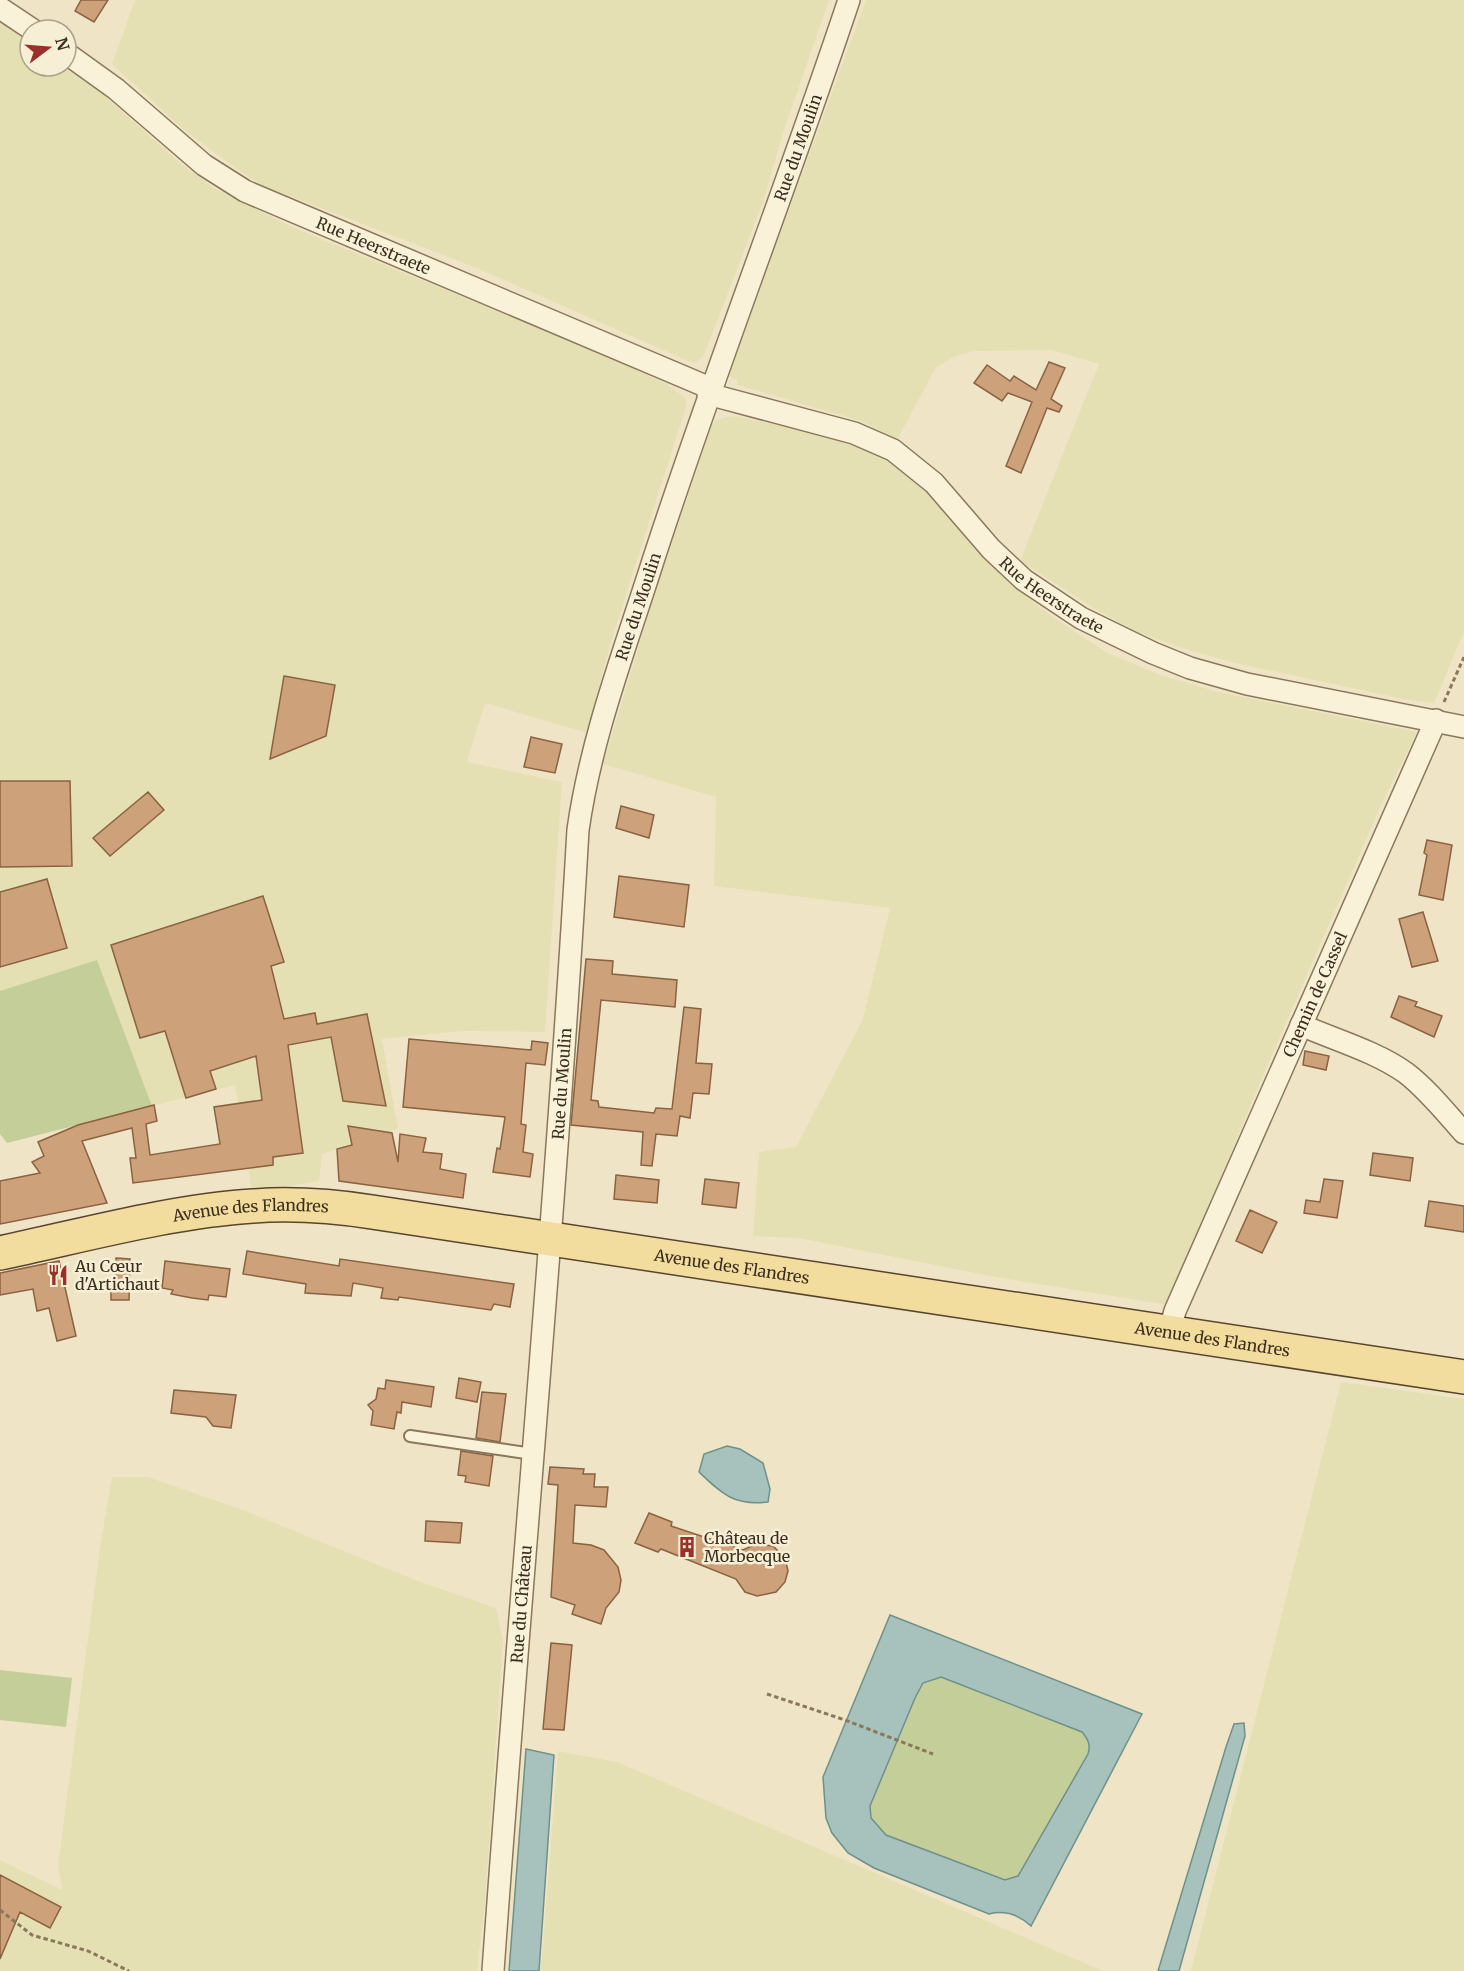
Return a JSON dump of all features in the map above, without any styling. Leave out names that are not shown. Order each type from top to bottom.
[{"type":"main road","name":"Avenue des Flandres","points":[[0,1253],[190,1214],[273,1205],[351,1209],[1464,1377]]},
{"type":"street","name":"Rue du Moulin","points":[[550,1239],[578,830],[584,788],[604,713],[709,391],[808,122],[849,0]]},
{"type":"street","points":[[0,8],[18,20]]},
{"type":"street","name":"Rue Heerstraete","points":[[78,62],[116,89],[204,165],[245,191],[709,391],[854,433],[893,450],[934,483],[991,549],[1024,580],[1082,618],[1143,649],[1190,668],[1229,680],[1464,726]]},
{"type":"street","name":"Chemin de Cassel","points":[[1169,1333],[1175,1311],[1436,720]]},
{"type":"street","points":[[1301,1025],[1373,1055],[1405,1072],[1434,1099],[1464,1133]]},
{"type":"street","name":"Rue du Château","points":[[493,1971],[550,1239]]},
{"type":"lane","points":[[410,1436],[533,1454]]},
{"type":"path","points":[[1436,720],[1464,657]]},
{"type":"path","points":[[767,1694],[845,1720],[933,1754]]},
{"type":"path","points":[[0,1910],[32,1935],[88,1952],[129,1971]]},
{"type":"shaded area","points":[[135,0],[829,0],[783,133],[762,205],[703,357],[696,362],[688,361],[477,268],[261,185],[184,130],[112,64]]},
{"type":"shaded area","points":[[866,0],[1464,0],[1464,632],[1434,703],[1403,699],[1235,663],[1181,648],[1138,632],[1102,613],[1020,561],[1099,364],[1051,350],[975,351],[956,356],[936,367],[897,440],[861,421],[737,385],[738,380],[728,376]]},
{"type":"shaded area","points":[[0,22],[18,33],[18,78],[78,78],[78,75],[96,88],[182,165],[214,188],[292,227],[612,358],[668,385],[686,398],[686,407],[610,645],[587,733],[485,703],[467,762],[562,782],[545,1032],[462,1031],[382,1039],[398,1129],[322,1154],[319,1181],[252,1192],[235,1085],[152,1106],[97,961],[0,991]]},
{"type":"shaded area","points":[[733,416],[827,435],[891,460],[930,494],[1011,584],[1054,618],[1106,652],[1160,675],[1218,692],[1417,732],[1383,801],[1262,1078],[1168,1305],[1001,1278],[798,1238],[753,1236],[759,1152],[796,1147],[863,1019],[890,908],[714,886],[716,797],[603,764],[657,587],[711,427],[716,420]]},
{"type":"shaded area","points":[[1341,1382],[1464,1399],[1464,1971],[1191,1971]]},
{"type":"shaded area","points":[[112,1477],[148,1477],[243,1510],[415,1580],[496,1608],[503,1641],[485,1902],[477,1971],[0,1971],[0,1860],[62,1890],[58,1865],[100,1548]]},
{"type":"shaded area","points":[[558,1751],[617,1762],[1103,1971],[541,1971]]},
{"type":"green space","points":[[97,960],[152,1106],[7,1143],[0,1134],[0,991]]},
{"type":"green space","points":[[0,1670],[72,1678],[66,1727],[0,1720]]},
{"type":"green space","points":[[940,1677],[1082,1732],[1088,1742],[1088,1754],[1018,1876],[1005,1880],[886,1835],[871,1818],[870,1807],[915,1698],[923,1684]]},
{"type":"water","points":[[727,1446],[740,1449],[763,1463],[770,1489],[768,1502],[746,1502],[729,1497],[699,1472],[704,1454]]},
{"type":"water","points":[[890,1615],[1142,1714],[1031,1926],[1011,1914],[1000,1912],[989,1914],[874,1868],[848,1853],[832,1833],[826,1818],[823,1777]],"holes":[[[941,1677],[1082,1732],[1088,1742],[1088,1754],[1018,1876],[1005,1880],[886,1835],[871,1818],[870,1806],[923,1683]]]},
{"type":"water","points":[[1244,1723],[1245,1736],[1179,1971],[1158,1971],[1226,1747],[1234,1724]]},
{"type":"water","points":[[526,1749],[554,1755],[539,1971],[509,1971]]},
{"type":"building","points":[[81,0],[108,0],[94,22],[75,11]]},
{"type":"building","points":[[1049,362],[1065,368],[1051,399],[1062,406],[1059,412],[1047,408],[1021,473],[1006,466],[1032,402],[1008,393],[1002,401],[974,383],[987,365],[1010,381],[1014,376],[1036,390]]},
{"type":"building","points":[[284,676],[335,685],[326,736],[270,759]]},
{"type":"building","points":[[531,737],[562,744],[555,773],[524,767]]},
{"type":"building","points":[[0,781],[70,781],[72,866],[0,867]]},
{"type":"building","points":[[148,792],[164,810],[110,856],[93,838]]},
{"type":"building","points":[[621,806],[654,815],[649,838],[616,828]]},
{"type":"building","points":[[1427,840],[1452,845],[1443,900],[1419,895],[1427,855],[1424,853]]},
{"type":"building","points":[[619,876],[689,885],[684,927],[614,917]]},
{"type":"building","points":[[47,879],[67,948],[0,967],[0,892]]},
{"type":"building","points":[[263,896],[284,962],[271,966],[284,1019],[315,1013],[317,1024],[367,1014],[386,1106],[343,1101],[331,1037],[288,1045],[303,1153],[273,1157],[273,1165],[133,1183],[130,1158],[136,1158],[132,1128],[82,1141],[107,1203],[0,1224],[0,1181],[40,1173],[32,1162],[44,1156],[38,1142],[78,1125],[154,1105],[157,1121],[146,1124],[150,1155],[220,1144],[214,1107],[262,1100],[256,1056],[210,1071],[216,1089],[186,1098],[165,1031],[140,1038],[111,945]]},
{"type":"building","points":[[1423,912],[1438,961],[1412,967],[1399,919]]},
{"type":"building","points":[[586,959],[613,961],[612,974],[677,980],[675,1007],[601,1000],[591,1100],[598,1101],[599,1107],[654,1113],[656,1108],[672,1109],[684,1007],[701,1009],[696,1063],[712,1064],[709,1094],[693,1093],[690,1118],[680,1116],[677,1136],[656,1134],[652,1166],[641,1165],[643,1132],[571,1125]]},
{"type":"building","points":[[1399,996],[1417,1002],[1415,1006],[1442,1016],[1434,1037],[1391,1017]]},
{"type":"building","points":[[409,1039],[531,1050],[532,1041],[548,1043],[545,1065],[526,1063],[521,1124],[526,1125],[523,1152],[533,1154],[530,1177],[493,1172],[497,1148],[500,1149],[505,1117],[403,1107]]},
{"type":"building","points":[[1305,1051],[1329,1056],[1326,1070],[1303,1065]]},
{"type":"building","points":[[348,1126],[392,1133],[398,1162],[400,1134],[426,1138],[423,1152],[442,1154],[440,1169],[466,1174],[463,1198],[339,1181],[337,1149],[352,1145]]},
{"type":"building","points":[[1373,1153],[1413,1158],[1410,1181],[1370,1175]]},
{"type":"building","points":[[616,1175],[659,1180],[657,1203],[614,1199]]},
{"type":"building","points":[[705,1179],[739,1183],[736,1208],[702,1204]]},
{"type":"building","points":[[1324,1179],[1343,1181],[1337,1218],[1304,1213],[1306,1200],[1320,1202]]},
{"type":"building","points":[[1429,1201],[1464,1206],[1464,1232],[1425,1226]]},
{"type":"building","points":[[1250,1210],[1277,1222],[1262,1253],[1236,1241]]},
{"type":"building","points":[[247,1251],[339,1266],[340,1259],[514,1284],[510,1307],[494,1304],[491,1310],[399,1297],[398,1300],[381,1298],[383,1288],[353,1283],[351,1296],[305,1293],[306,1284],[243,1274]]},
{"type":"building","points":[[116,1258],[130,1259],[129,1300],[111,1300],[111,1282],[116,1282]]},
{"type":"building","points":[[59,1261],[76,1336],[57,1341],[49,1308],[37,1311],[33,1289],[0,1295],[0,1273]]},
{"type":"building","points":[[165,1261],[230,1269],[226,1297],[209,1295],[208,1300],[171,1294],[173,1290],[162,1288]]},
{"type":"building","points":[[459,1378],[481,1382],[477,1402],[456,1398]]},
{"type":"building","points":[[386,1380],[434,1387],[431,1407],[402,1402],[401,1413],[397,1412],[394,1429],[371,1425],[373,1411],[368,1405],[376,1399],[378,1388],[385,1389]]},
{"type":"building","points":[[174,1390],[236,1395],[231,1428],[213,1426],[206,1417],[171,1413]]},
{"type":"building","points":[[482,1392],[506,1394],[500,1442],[476,1438]]},
{"type":"building","points":[[461,1451],[493,1456],[489,1486],[465,1482],[466,1476],[458,1475]]},
{"type":"building","points":[[550,1467],[584,1469],[583,1474],[595,1474],[594,1487],[608,1487],[606,1507],[575,1505],[573,1543],[591,1545],[604,1550],[618,1567],[621,1580],[619,1592],[606,1608],[601,1624],[572,1614],[575,1605],[551,1597],[558,1485],[548,1484]]},
{"type":"building","name":"Château de Morbecque","points":[[649,1513],[672,1522],[671,1526],[743,1550],[756,1544],[773,1546],[785,1558],[788,1571],[785,1582],[776,1592],[757,1596],[745,1592],[736,1579],[661,1549],[658,1552],[635,1543]]},
{"type":"building","points":[[426,1521],[462,1523],[460,1543],[425,1541]]},
{"type":"building","points":[[551,1643],[572,1645],[564,1730],[543,1729]]},
{"type":"building","points":[[0,1875],[61,1907],[50,1928],[20,1912],[0,1959]]},
{"type":"place","name":"Au Cœur d'Artichaut","points":[[58,1275]]},
{"type":"place","name":"Château de Morbecque","points":[[687,1547]]}]
